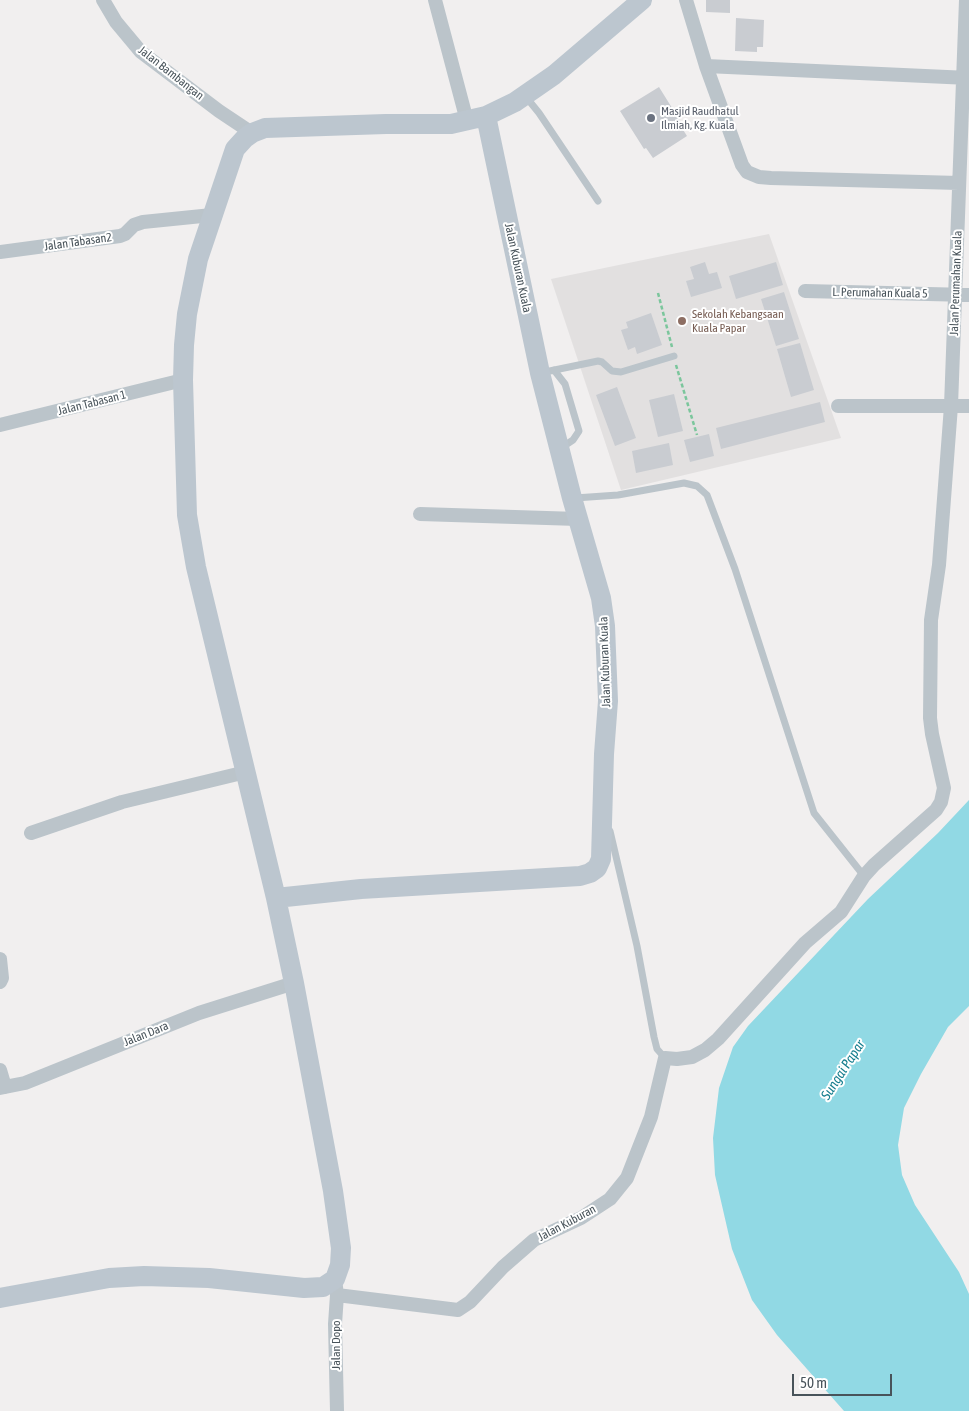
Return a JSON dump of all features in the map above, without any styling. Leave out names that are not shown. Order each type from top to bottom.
[{"type":"main road","points":[[0,1298],[109,1278],[164,1276],[208,1278],[304,1288],[336,1287],[341,1248],[333,1191],[276,898],[198,577],[191,537],[185,475],[184,345],[192,286],[198,259],[212,215],[236,149],[245,138],[265,128],[451,124],[500,110],[525,96],[554,75],[642,0]]},
{"type":"main road","name":"Jalan Kuburan Kuala","points":[[276,898],[361,889],[580,876],[590,873],[597,868],[601,859],[604,754],[608,701],[605,626],[601,598],[559,449],[547,371],[477,118]]},
{"type":"street","name":"Jalan Bambangan","points":[[103,0],[116,22],[140,52],[219,111],[252,133]]},
{"type":"street","points":[[435,0],[477,118]]},
{"type":"street","points":[[686,0],[706,66],[742,166],[747,172],[759,177],[771,178],[959,183]]},
{"type":"street","name":"Jalan Perumahan Kuala","points":[[665,1058],[692,1057],[705,1050],[718,1039],[805,943],[841,912],[864,876],[874,865],[936,810],[944,794],[932,734],[930,693],[931,620],[939,565],[962,294],[959,183],[966,78],[966,0]]},
{"type":"street","points":[[706,66],[966,78]]},
{"type":"street","name":"Jalan Tabasan2","points":[[0,252],[120,236],[125,234],[134,225],[143,222],[212,215]]},
{"type":"street","name":"L. Perumahan Kuala 5","points":[[805,291],[962,294]]},
{"type":"street","name":"Jalan Tabasan 1","points":[[0,425],[183,380]]},
{"type":"street","points":[[838,406],[969,406]]},
{"type":"street","points":[[420,514],[578,519]]},
{"type":"street","points":[[31,833],[122,802],[246,772]]},
{"type":"street","points":[[0,959],[2,978],[0,982]]},
{"type":"street","name":"Jalan Dara","points":[[3,1088],[36,1079],[199,1013],[294,983]]},
{"type":"street","name":"Jalan Kuburan","points":[[336,1287],[446,1310],[458,1310],[470,1302],[503,1267],[534,1240],[581,1218],[610,1199],[627,1178],[651,1117],[665,1058]]},
{"type":"street","points":[[0,1070],[3,1088]]},
{"type":"street","name":"Jalan Dopo","points":[[336,1287],[337,1411]]},
{"type":"lane","points":[[525,96],[539,113],[598,201]]},
{"type":"lane","points":[[547,371],[598,361],[602,362],[612,371],[621,372],[674,356]]},
{"type":"lane","points":[[572,498],[618,495],[684,483],[697,486],[707,495],[741,587],[814,813],[864,876]]},
{"type":"lane","points":[[603,801],[637,946],[654,1038],[657,1049],[665,1058]]},
{"type":"shaded area","name":"Sekolah Kebangsaan Kuala Papar","points":[[769,234],[841,438],[621,490],[551,279]]},
{"type":"water","name":"Sungai Papar","points":[[969,800],[969,1006],[948,1027],[921,1074],[904,1108],[898,1145],[902,1175],[915,1205],[959,1272],[969,1294],[969,1411],[844,1411],[777,1335],[752,1300],[732,1249],[715,1175],[713,1138],[719,1088],[733,1047],[748,1026],[868,899],[938,833]]},
{"type":"building","points":[[706,0],[730,0],[730,13],[706,12]]},
{"type":"building","points":[[736,18],[764,20],[763,47],[757,47],[757,52],[735,51]]},
{"type":"building","name":"Masjid Raudhatul Ilmiah, Kg. Kuala","points":[[659,87],[682,124],[680,125],[687,136],[653,158],[646,148],[644,149],[620,111]]},
{"type":"building","points":[[705,262],[709,274],[717,272],[722,288],[691,297],[686,281],[694,279],[690,267]]},
{"type":"building","points":[[776,262],[783,285],[736,299],[729,276]]},
{"type":"building","points":[[784,292],[799,339],[776,346],[761,299]]},
{"type":"building","points":[[651,313],[662,345],[637,354],[635,347],[628,350],[621,330],[628,328],[626,322]]},
{"type":"building","points":[[800,343],[814,390],[791,397],[777,349]]},
{"type":"building","points":[[617,387],[636,438],[615,446],[596,395]]},
{"type":"building","points":[[674,394],[683,431],[658,437],[649,400]]},
{"type":"building","points":[[820,402],[825,422],[721,449],[716,428]]},
{"type":"building","points":[[709,434],[714,456],[690,462],[684,440]]},
{"type":"building","points":[[669,443],[673,465],[636,473],[632,451]]},
{"type":"place","name":"Masjid Raudhatul Ilmiah, Kg. Kuala","points":[[651,118]]},
{"type":"place","name":"Sekolah Kebangsaan Kuala Papar","points":[[682,321]]}]
